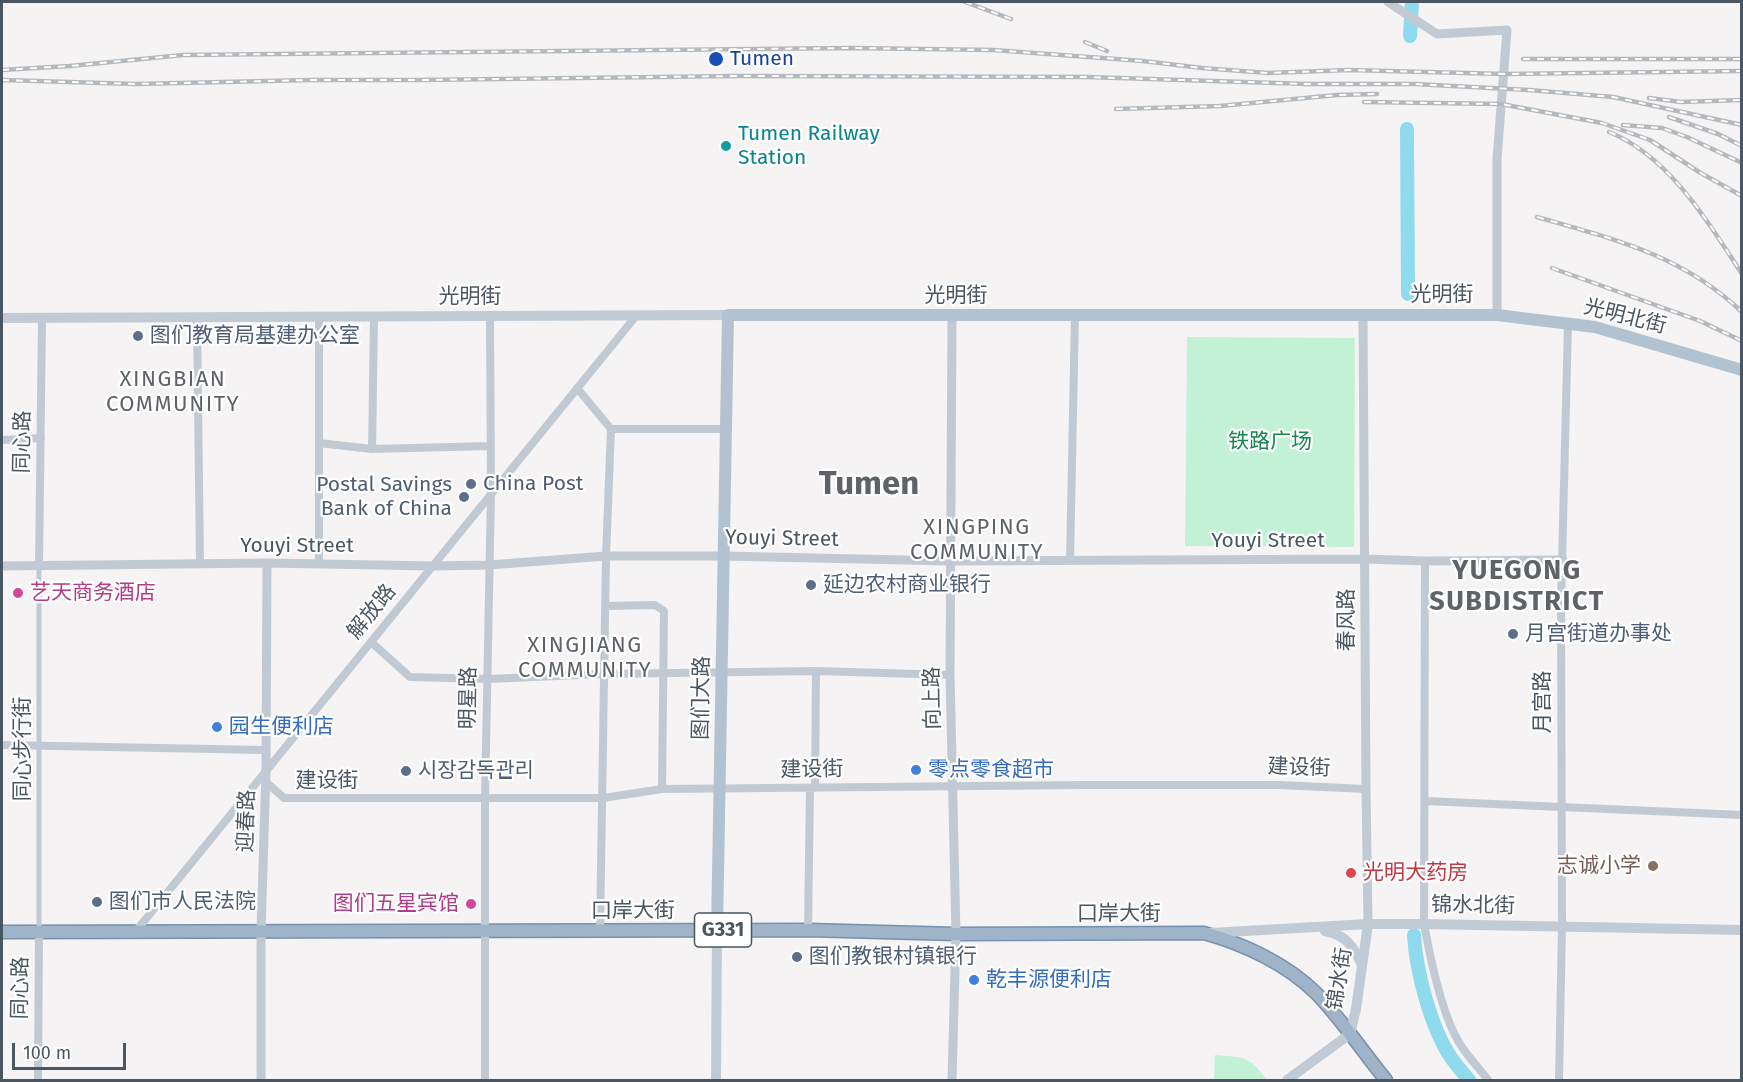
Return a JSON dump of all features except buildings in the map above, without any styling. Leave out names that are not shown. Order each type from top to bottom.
[{"type":"highway","name":"口岸大街","points":[[2,932],[808,930],[956,934],[1204,933],[1227,939],[1249,949],[1302,981],[1331,1009],[1386,1080]]},
{"type":"main road","name":"图们大路","points":[[716,1080],[728,315]]},
{"type":"main road","name":"光明街","points":[[2,318],[1497,315]]},
{"type":"main road","name":"光明北街","points":[[1497,315],[1594,327],[1742,370]]},
{"type":"main road","name":"锦水北街","points":[[1204,933],[1368,924],[1742,930]]},
{"type":"main road","name":"锦水街","points":[[1287,1080],[1350,1034],[1356,1009],[1368,924]]},
{"type":"main road","points":[[1311,928],[1338,934],[1351,944],[1362,965]]},
{"type":"street","name":"光明街","points":[[1388,2],[1437,34],[1507,30],[1497,159],[1497,315]]},
{"type":"street","name":"向上路","points":[[952,315],[950,675],[956,934],[952,1080]]},
{"type":"street","points":[[1070,560],[1075,315]]},
{"type":"street","name":"春风路","points":[[1363,315],[1368,924]]},
{"type":"street","name":"明星路","points":[[485,1080],[486,799],[491,493],[489,316]]},
{"type":"street","name":"解放路","points":[[136,932],[636,316]]},
{"type":"street","points":[[197,317],[200,564]]},
{"type":"street","points":[[319,317],[319,563]]},
{"type":"street","points":[[372,449],[374,317]]},
{"type":"street","name":"同心路","points":[[39,566],[42,318]]},
{"type":"street","name":"月宫路","points":[[1559,1080],[1562,927],[1563,560],[1568,323]]},
{"type":"street","points":[[577,388],[611,429],[606,556],[600,930]]},
{"type":"street","points":[[611,429],[726,429]]},
{"type":"street","points":[[2,440],[41,438]]},
{"type":"street","points":[[319,444],[372,449],[490,446]]},
{"type":"street","name":"Youyi Street","points":[[2,566],[319,563],[433,566],[489,565],[606,556],[724,555],[950,561],[1563,560]]},
{"type":"street","points":[[1425,561],[1424,924],[1430,958],[1448,1018],[1459,1042],[1488,1080]]},
{"type":"street","name":"迎春路","points":[[261,1080],[267,563]]},
{"type":"street","name":"同心步行街","points":[[39,566],[39,932]]},
{"type":"street","points":[[605,606],[655,605],[664,611],[662,789]]},
{"type":"street","points":[[371,642],[410,676],[488,679],[604,674],[816,671],[950,675]]},
{"type":"street","points":[[808,930],[816,671]]},
{"type":"street","points":[[2,745],[265,750]]},
{"type":"street","name":"建设街","points":[[266,782],[284,798],[603,798],[662,789],[1279,785],[1366,789]]},
{"type":"street","points":[[1426,801],[1742,815]]},
{"type":"street","name":"同心路","points":[[38,1080],[39,932]]},
{"type":"green space","name":"铁路广场","points":[[1187,337],[1355,338],[1354,547],[1185,546]]},
{"type":"green space","points":[[1215,1055],[1246,1059],[1267,1080],[1214,1080]]},
{"type":"waterway","points":[[1410,36],[1412,2]]},
{"type":"waterway","points":[[1407,129],[1408,294]]},
{"type":"waterway","points":[[1414,935],[1421,982],[1437,1032],[1444,1047],[1469,1080]]},
{"type":"railway","points":[[965,2],[1011,19]]},
{"type":"railway","points":[[1085,42],[1107,51]]},
{"type":"railway","points":[[2,70],[183,55],[850,48],[993,50],[1268,73],[1349,70],[1505,74],[1742,71]]},
{"type":"railway","points":[[1523,59],[1742,59]]},
{"type":"railway","points":[[2,80],[136,84],[737,76],[1087,77],[1307,84],[1415,84],[1613,97],[1742,125]]},
{"type":"railway","points":[[1116,109],[1220,106],[1337,95],[1377,94]]},
{"type":"railway","points":[[1649,98],[1681,102],[1742,100]]},
{"type":"railway","points":[[1364,102],[1501,104],[1602,123],[1650,140],[1699,172],[1742,196]]},
{"type":"railway","points":[[1669,117],[1718,134],[1742,146]]},
{"type":"railway","points":[[1623,125],[1662,128],[1742,163]]},
{"type":"railway","points":[[1609,132],[1631,143],[1669,174],[1701,213],[1742,274]]},
{"type":"railway","points":[[1537,217],[1646,251],[1695,276],[1719,292],[1742,312]]},
{"type":"railway","points":[[1552,268],[1700,321],[1742,341]]},
{"type":"place","name":"Tumen","points":[[716,59]]},
{"type":"place","name":"Tumen Railway Station","points":[[726,146]]},
{"type":"place","name":"图们教育局基建办公室","points":[[138,336]]},
{"type":"place","name":"China Post","points":[[471,484]]},
{"type":"place","name":"Postal Savings Bank of China","points":[[464,497]]},
{"type":"place","name":"延边农村商业银行","points":[[811,585]]},
{"type":"place","name":"艺天商务酒店","points":[[18,593]]},
{"type":"place","name":"月宫街道办事处","points":[[1513,634]]},
{"type":"place","name":"园生便利店","points":[[217,727]]},
{"type":"place","name":"零点零食超市","points":[[916,770]]},
{"type":"place","name":"시장감독관리","points":[[406,771]]},
{"type":"place","name":"志诚小学","points":[[1653,866]]},
{"type":"place","name":"光明大药房","points":[[1351,873]]},
{"type":"place","name":"图们市人民法院","points":[[97,902]]},
{"type":"place","name":"图们五星宾馆","points":[[471,904]]},
{"type":"place","name":"图们教银村镇银行","points":[[797,957]]},
{"type":"place","name":"乾丰源便利店","points":[[974,980]]},
{"type":"district","name":"XINGBIAN COMMUNITY","points":[[173,392]]},
{"type":"district","name":"Tumen","points":[[869,485]]},
{"type":"district","name":"XINGPING COMMUNITY","points":[[977,540]]},
{"type":"district","name":"YUEGONG SUBDISTRICT","points":[[1517,586]]},
{"type":"district","name":"XINGJIANG COMMUNITY","points":[[585,658]]}]
